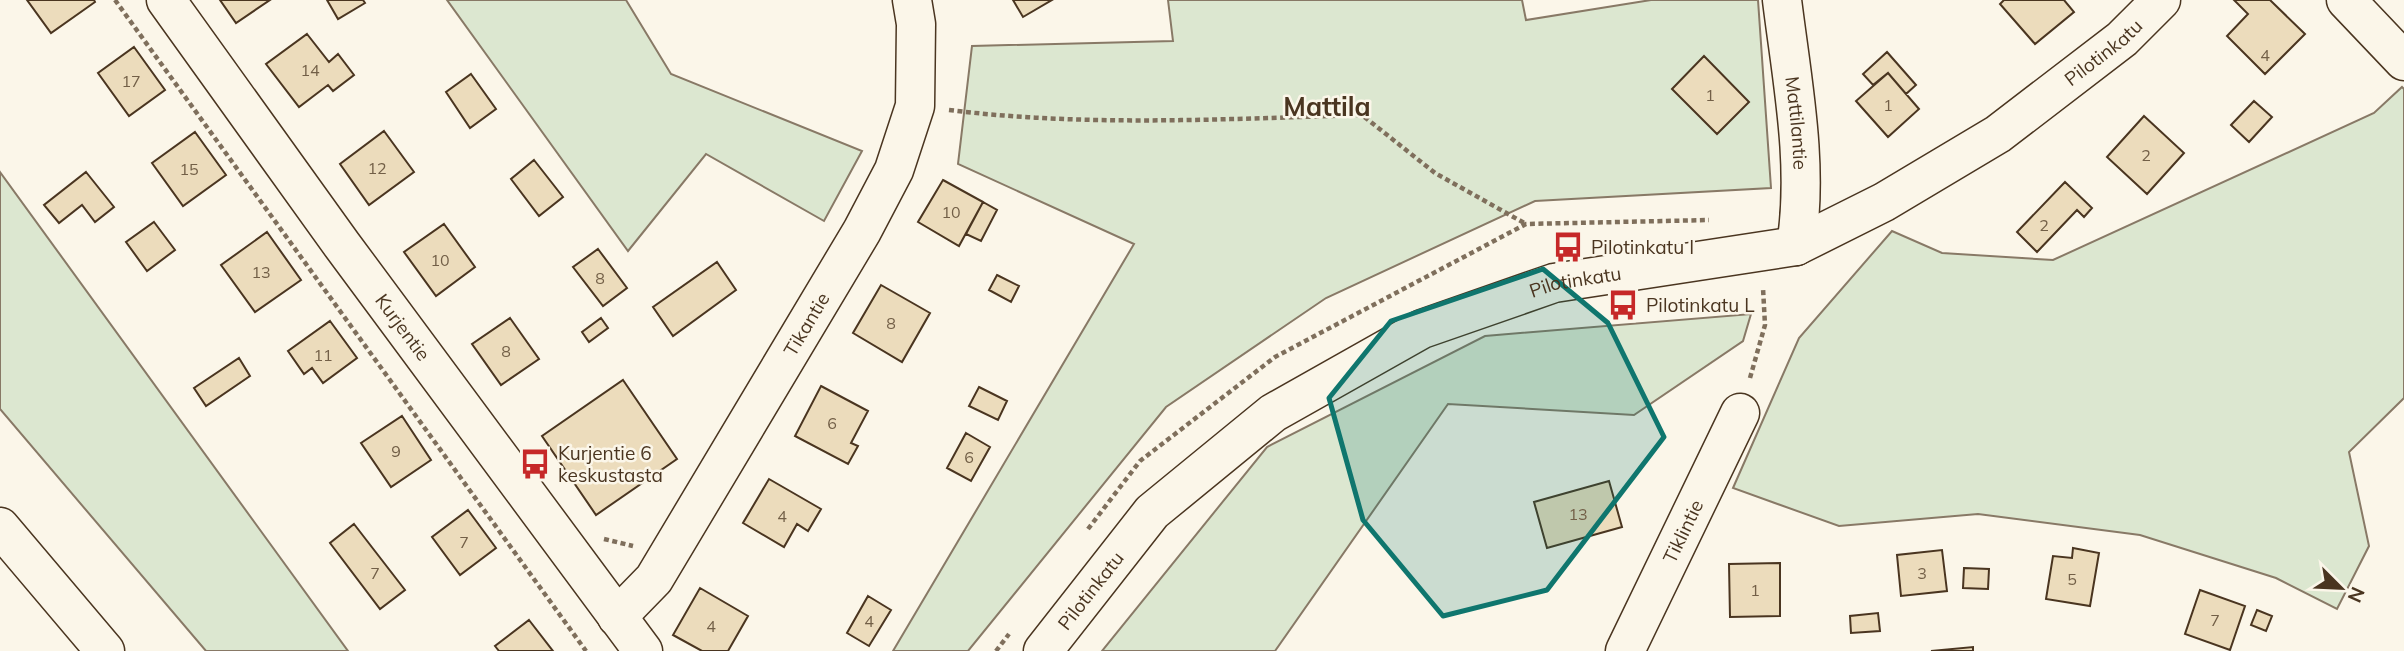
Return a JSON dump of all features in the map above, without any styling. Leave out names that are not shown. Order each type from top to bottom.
[{"type":"street","name":"Kurjentie","points":[[166,0],[342,245],[643,651]]},
{"type":"street","name":"Tikantie","points":[[617,617],[654,579],[862,231],[894,170],[915,106],[916,24],[912,0]]},
{"type":"street","name":"Mattilantie","points":[[1778,249],[1802,212],[1799,141],[1782,0]]},
{"type":"street","name":"Pilotinkatu","points":[[1043,651],[1152,512],[1273,413],[1422,329],[1554,282],[1778,249],[1884,202],[1998,134],[2122,39],[2161,0]]},
{"type":"street","points":[[2346,0],[2404,61]]},
{"type":"street","name":"Tiklintie","points":[[1625,651],[1740,413]]},
{"type":"street","points":[[0,527],[105,651]]},
{"type":"path","points":[[115,0],[586,651]]},
{"type":"path","points":[[915,106],[986,115],[1129,122],[1362,115],[1435,173],[1526,224]]},
{"type":"path","points":[[1740,413],[1765,325],[1778,249]]},
{"type":"highlighted area","points":[[1543,269],[1608,323],[1664,437],[1547,590],[1443,616],[1363,520],[1329,398],[1391,321]]},
{"type":"green space","points":[[447,0],[626,0],[671,74],[862,151],[824,221],[706,154],[628,251]]},
{"type":"green space","points":[[1168,0],[1522,0],[1526,20],[1651,0],[1758,0],[1771,188],[1535,201],[1326,298],[1166,407],[968,651],[893,651],[1134,244],[958,164],[972,46],[1173,41]]},
{"type":"green space","points":[[2402,87],[2404,398],[2349,452],[2369,546],[2337,609],[2276,578],[2140,535],[1978,514],[1839,526],[1733,488],[1799,338],[1892,231],[1942,253],[2053,260],[2374,113]]},
{"type":"green space","points":[[0,172],[348,651],[206,651],[0,409]]},
{"type":"green space","points":[[1751,314],[1743,341],[1634,415],[1448,404],[1275,651],[1102,651],[1267,447],[1485,336]]},
{"type":"building","points":[[27,0],[94,0],[95,2],[51,33]]},
{"type":"building","points":[[220,0],[270,0],[236,23]]},
{"type":"building","points":[[327,0],[363,0],[365,3],[338,19]]},
{"type":"building","points":[[1013,0],[1052,0],[1023,17]]},
{"type":"building","points":[[2004,0],[2064,0],[2074,12],[2035,44],[2000,4]]},
{"type":"building","points":[[2234,0],[2270,0],[2305,34],[2265,74],[2227,36],[2248,14]]},
{"type":"building","points":[[307,34],[329,62],[338,54],[354,75],[333,91],[328,85],[299,107],[266,64]]},
{"type":"building","points":[[134,47],[165,90],[129,116],[98,73]]},
{"type":"building","points":[[1887,52],[1916,85],[1906,94],[1888,73],[1873,85],[1863,74]]},
{"type":"building","points":[[1704,56],[1749,102],[1717,134],[1672,89]]},
{"type":"building","points":[[1888,73],[1919,109],[1888,137],[1856,101]]},
{"type":"building","points":[[471,74],[496,109],[470,128],[446,92]]},
{"type":"building","points":[[2254,101],[2272,117],[2249,142],[2231,125]]},
{"type":"building","points":[[2144,116],[2184,153],[2147,194],[2107,157]]},
{"type":"building","points":[[384,131],[414,172],[369,205],[340,164]]},
{"type":"building","points":[[195,132],[226,175],[183,206],[152,163]]},
{"type":"building","points":[[534,160],[563,197],[539,216],[511,179]]},
{"type":"building","points":[[86,172],[114,207],[95,222],[82,205],[59,223],[44,205]]},
{"type":"building","points":[[943,180],[983,202],[959,246],[918,222]]},
{"type":"building","points":[[2065,182],[2092,208],[2084,217],[2077,210],[2037,252],[2017,232]]},
{"type":"building","points":[[983,202],[997,210],[981,241],[966,234]]},
{"type":"building","points":[[154,222],[175,250],[147,271],[126,242]]},
{"type":"building","points":[[444,224],[475,267],[436,296],[404,252]]},
{"type":"building","points":[[267,232],[301,280],[255,312],[221,265]]},
{"type":"building","points":[[598,249],[627,288],[603,306],[573,267]]},
{"type":"building","points":[[717,262],[736,290],[673,336],[653,307]]},
{"type":"building","points":[[997,275],[1019,286],[1011,302],[989,290]]},
{"type":"building","points":[[881,285],[930,313],[902,362],[853,333]]},
{"type":"building","points":[[510,318],[539,359],[501,385],[472,344]]},
{"type":"building","points":[[601,318],[608,328],[589,342],[582,332]]},
{"type":"building","points":[[330,321],[357,358],[323,383],[312,368],[304,374],[288,351]]},
{"type":"building","points":[[239,358],[250,376],[206,406],[194,388]]},
{"type":"building","points":[[623,380],[677,459],[596,515],[542,436]]},
{"type":"building","points":[[821,386],[868,411],[851,443],[858,446],[848,464],[795,436]]},
{"type":"building","points":[[979,387],[1007,401],[998,420],[969,406]]},
{"type":"building","points":[[402,416],[431,460],[391,487],[361,443]]},
{"type":"building","points":[[966,433],[990,447],[971,481],[947,468]]},
{"type":"building","points":[[769,479],[821,509],[808,531],[797,524],[784,547],[743,523]]},
{"type":"building","points":[[1609,481],[1622,527],[1547,548],[1534,502]]},
{"type":"building","points":[[468,510],[496,548],[460,575],[432,537]]},
{"type":"building","points":[[354,524],[405,590],[380,609],[330,543]]},
{"type":"building","points":[[2073,548],[2099,553],[2090,606],[2046,599],[2053,556],[2072,558]]},
{"type":"building","points":[[1942,550],[1947,591],[1901,596],[1897,555]]},
{"type":"building","points":[[1780,563],[1780,616],[1730,617],[1729,564]]},
{"type":"building","points":[[1964,568],[1989,569],[1988,589],[1963,588]]},
{"type":"building","points":[[700,588],[748,616],[728,651],[702,651],[673,635]]},
{"type":"building","points":[[2200,590],[2245,606],[2230,650],[2185,634]]},
{"type":"building","points":[[868,596],[891,610],[869,646],[847,633]]},
{"type":"building","points":[[2257,610],[2272,616],[2266,631],[2251,625]]},
{"type":"building","points":[[1878,613],[1880,631],[1851,633],[1850,616]]},
{"type":"building","points":[[529,620],[553,651],[499,651],[495,646]]},
{"type":"building","points":[[1973,647],[1973,651],[1931,651]]},
{"type":"place","name":"Pilotinkatu I","points":[[1568,247]]},
{"type":"place","name":"Pilotinkatu L","points":[[1623,305]]},
{"type":"place","name":"Kurjentie 6 keskustasta","points":[[535,464]]},
{"type":"district","name":"Mattila","points":[[1327,107]]}]
